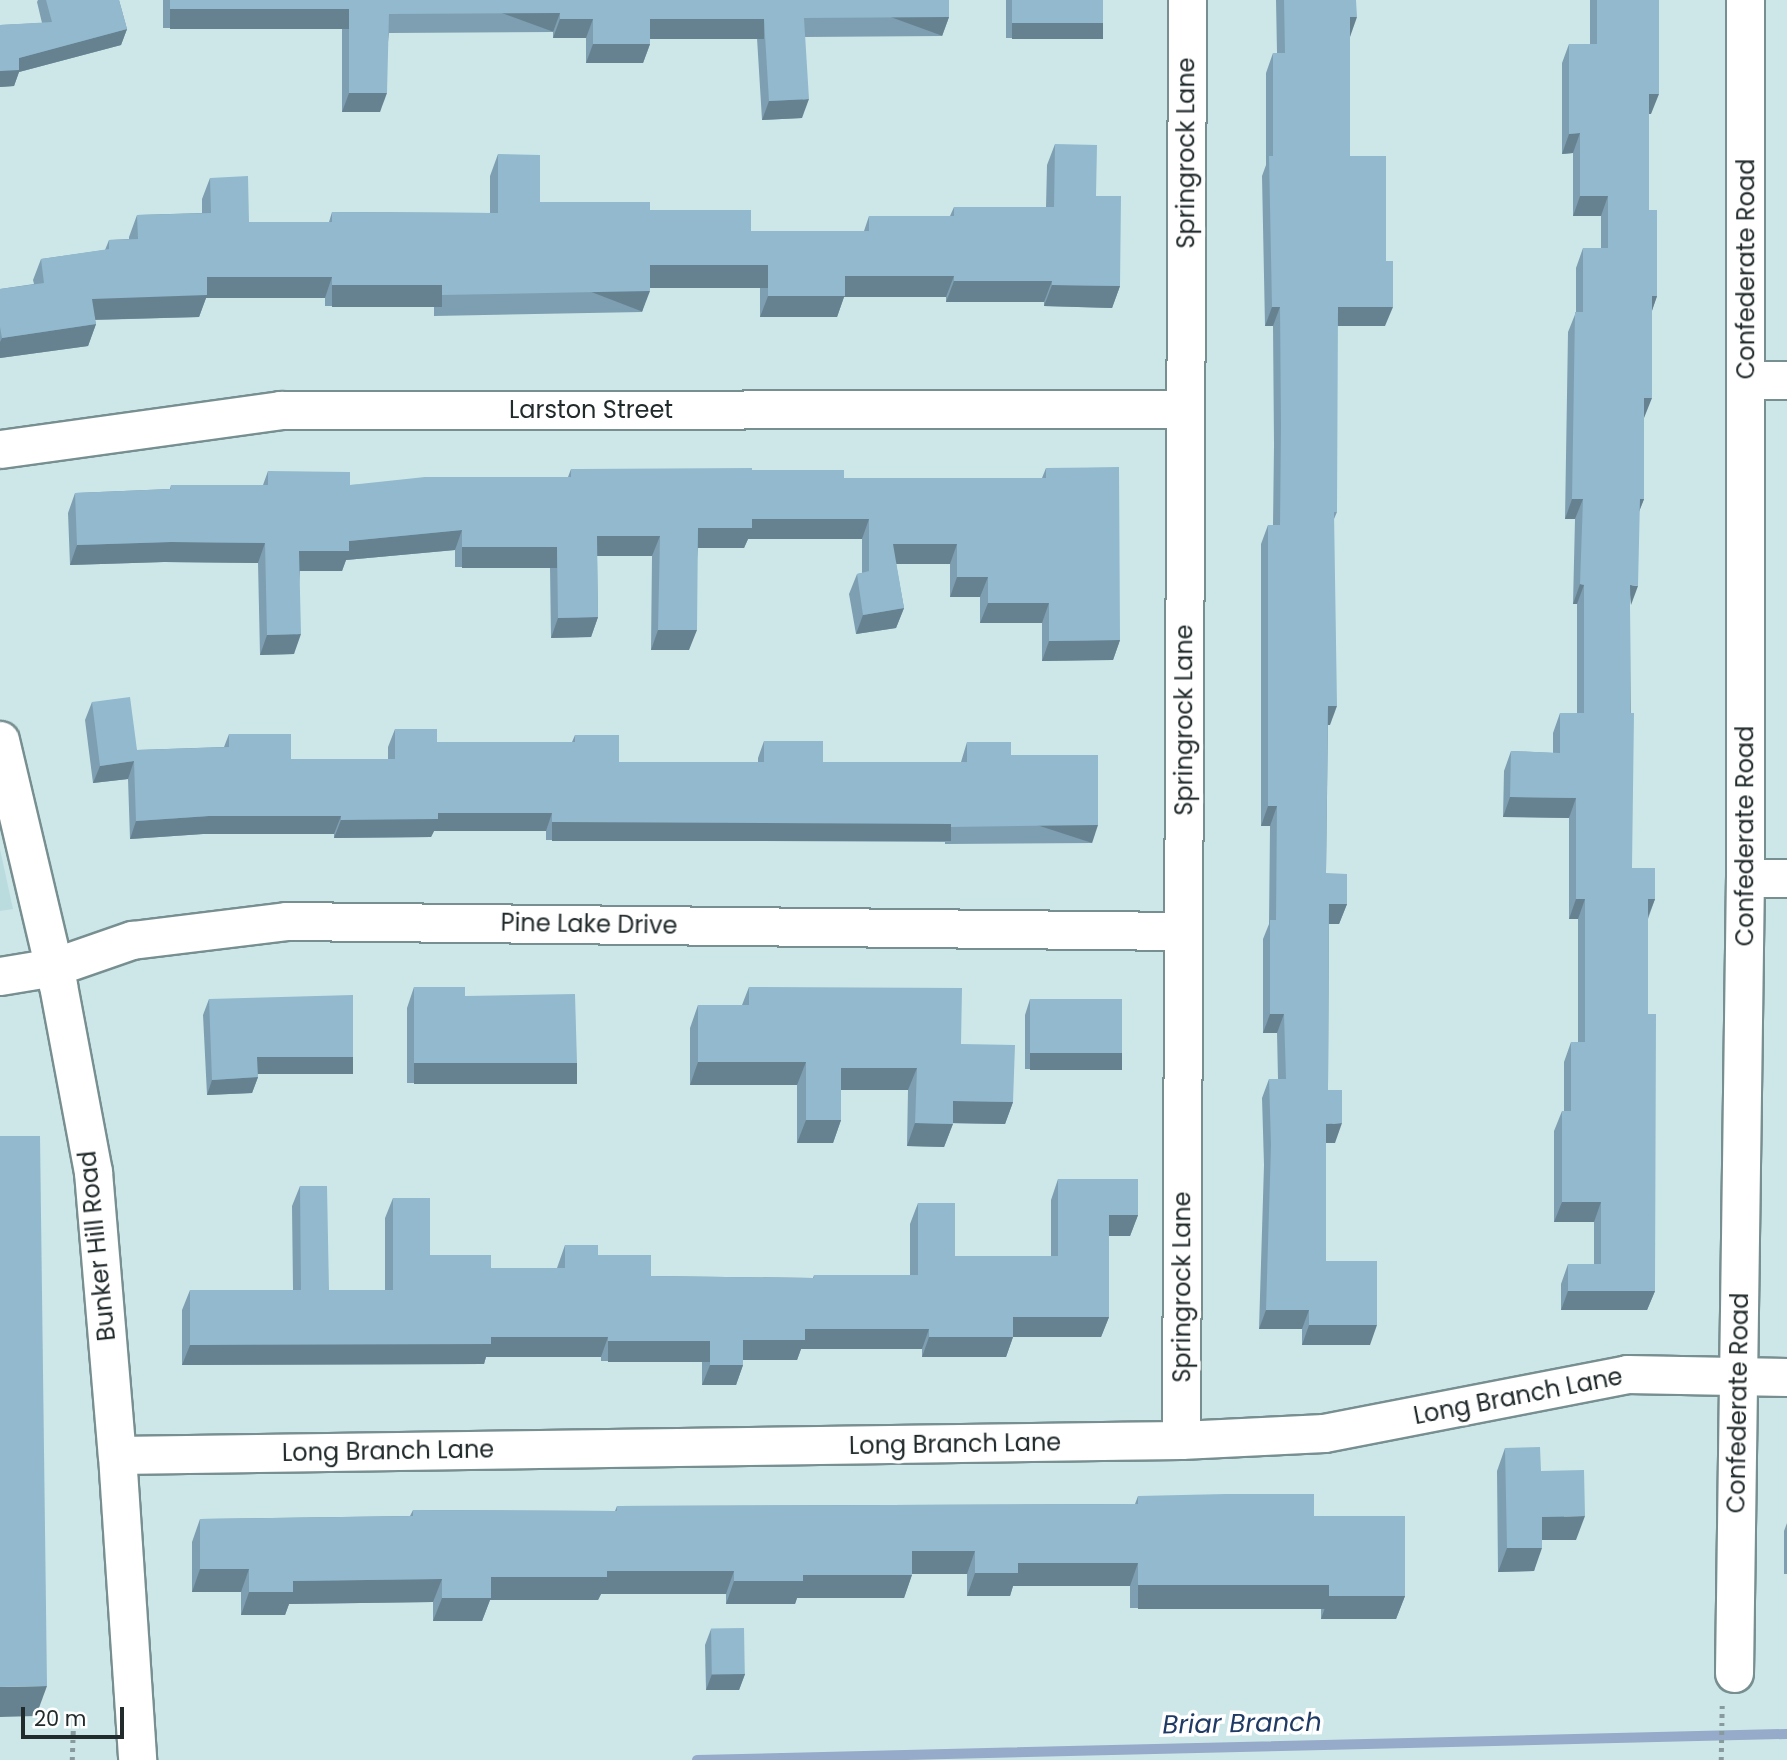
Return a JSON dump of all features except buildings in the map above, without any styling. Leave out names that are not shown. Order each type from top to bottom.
[{"type":"street","name":"Springrock Lane","points":[[1181,1440],[1187,0]]},
{"type":"street","name":"Confederate Road","points":[[1734,1672],[1745,878],[1745,0]]},
{"type":"street","points":[[1746,380],[1787,380]]},
{"type":"street","name":"Larston Street","points":[[0,449],[281,410],[1185,409]]},
{"type":"street","name":"Bunker Hill Road","points":[[0,740],[54,967],[93,1172],[117,1455],[137,1744]]},
{"type":"street","points":[[1745,878],[1787,878]]},
{"type":"street","name":"Pine Lake Drive","points":[[0,976],[54,967],[132,940],[286,921],[1184,931]]},
{"type":"street","name":"Long Branch Lane","points":[[117,1455],[1181,1440],[1324,1433],[1627,1374],[1787,1377]]},
{"type":"path","points":[[1721,1760],[1723,1683],[1734,1672]]},
{"type":"path","points":[[72,1760],[73,1730]]},
{"type":"shaded area","points":[[0,849],[13,909],[0,911]]},
{"type":"waterway","name":"Briar Branch","points":[[697,1760],[1787,1734]]}]
